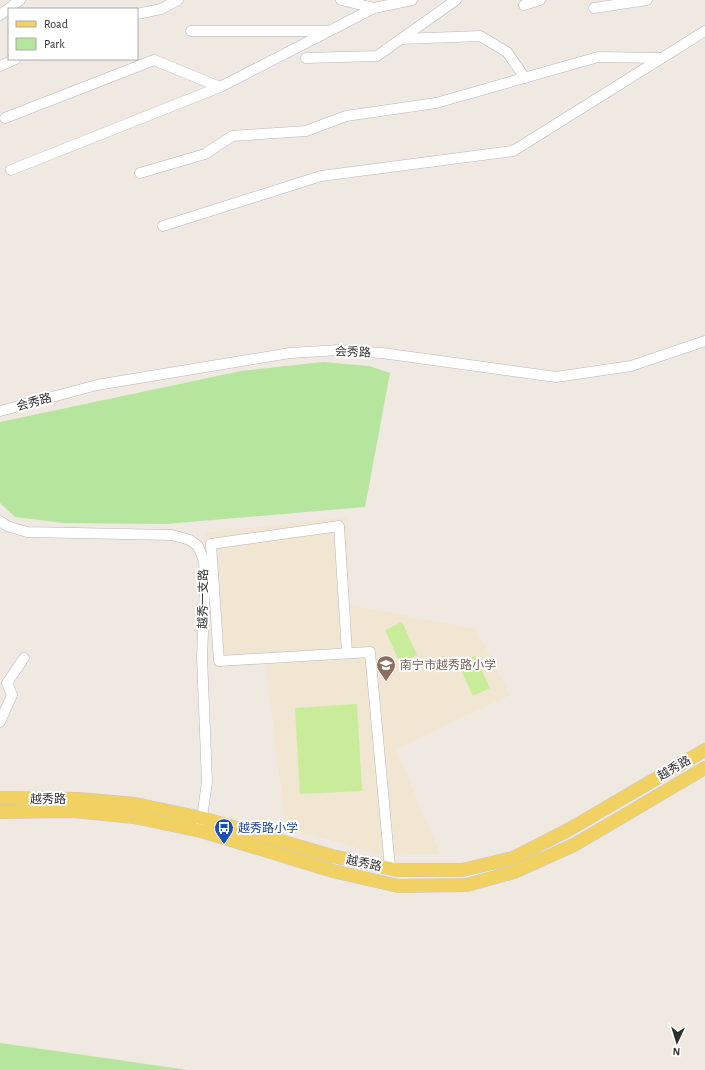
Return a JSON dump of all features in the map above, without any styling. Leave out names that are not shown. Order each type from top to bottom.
[{"type":"main road","name":"越秀路","points":[[0,812],[74,812],[201,824],[332,856],[390,868],[462,870],[513,858],[568,830],[705,750]]},
{"type":"main road","name":"越秀路","points":[[0,798],[78,799],[136,804],[201,824],[332,871],[398,886],[467,885],[514,872],[574,845],[705,768]]},
{"type":"street","points":[[9,8],[20,0]]},
{"type":"street","points":[[138,14],[161,9],[178,0]]},
{"type":"street","points":[[341,0],[374,8]]},
{"type":"street","points":[[11,170],[220,86],[374,8],[412,0]]},
{"type":"street","points":[[306,58],[377,56],[456,0]]},
{"type":"street","points":[[524,5],[540,0]]},
{"type":"street","points":[[594,8],[647,0]]},
{"type":"street","points":[[191,31],[330,31]]},
{"type":"street","points":[[163,226],[321,176],[513,151],[705,32]]},
{"type":"street","points":[[400,39],[480,36],[507,52],[525,78]]},
{"type":"street","points":[[140,173],[205,154],[232,136],[306,131],[346,116],[436,103],[598,57],[661,58]]},
{"type":"street","points":[[0,66],[14,60]]},
{"type":"street","points":[[5,118],[154,60],[220,86]]},
{"type":"street","name":"会秀路","points":[[0,411],[98,385],[290,353],[339,350],[382,352],[556,377],[631,366],[705,341]]},
{"type":"street","name":"越秀一支路","points":[[0,521],[6,526],[27,532],[172,535],[190,540],[198,546],[204,562],[205,584],[202,656],[207,782],[201,824]]},
{"type":"street","points":[[347,653],[339,526],[211,544],[219,661],[370,652],[390,868]]},
{"type":"street","points":[[0,722],[12,695],[7,683],[24,658]]},
{"type":"shaded area","name":"南宁市越秀路小学","points":[[347,517],[350,605],[476,629],[510,695],[396,749],[440,854],[386,856],[286,828],[266,664],[214,669],[206,533]]},
{"type":"green space","points":[[323,362],[369,366],[390,373],[365,507],[166,524],[64,523],[15,517],[0,503],[0,422],[241,371]]},
{"type":"green space","points":[[402,622],[417,655],[400,663],[385,630]]},
{"type":"green space","points":[[475,656],[490,688],[473,696],[458,664]]},
{"type":"green space","points":[[357,704],[362,791],[300,794],[295,708]]},
{"type":"green space","points":[[0,1043],[188,1070],[0,1070]]},
{"type":"place","name":"南宁市越秀路小学","points":[[386,682]]},
{"type":"place","name":"越秀路小学","points":[[224,845]]}]
